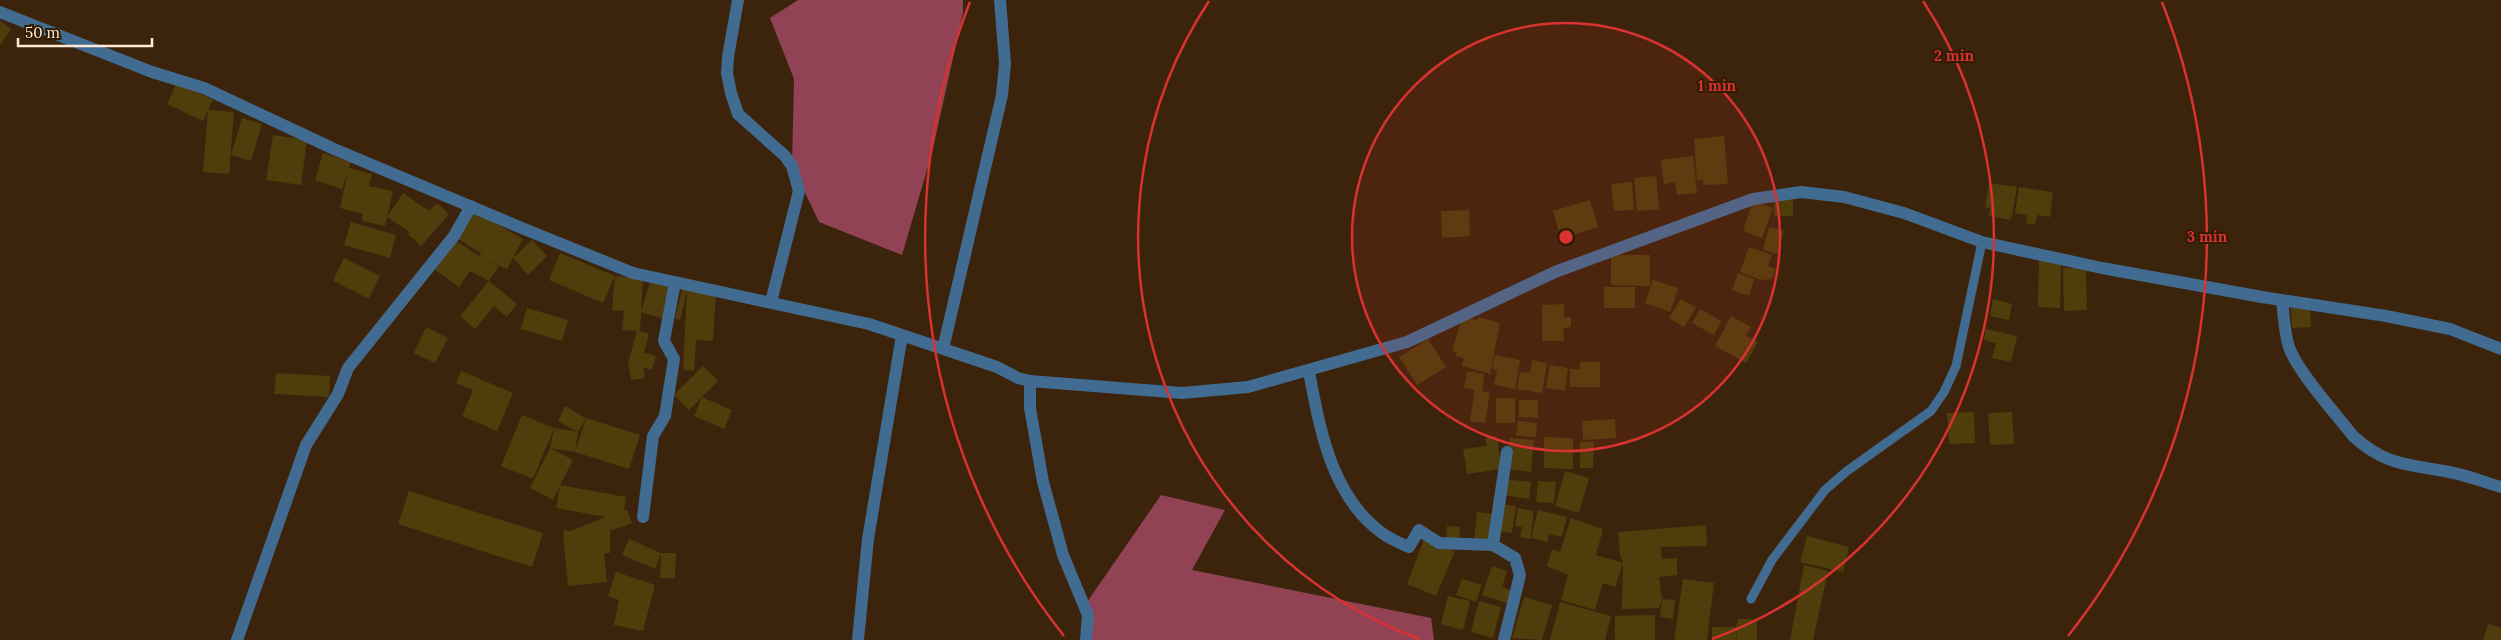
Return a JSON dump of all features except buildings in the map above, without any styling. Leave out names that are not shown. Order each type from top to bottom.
[{"type":"street","points":[[738,0],[728,58],[727,73],[731,93],[738,114],[785,156],[792,166],[799,191],[771,302]]},
{"type":"street","points":[[943,349],[1002,95],[1005,63],[1000,0]]},
{"type":"street","points":[[0,12],[152,72],[204,88],[334,149],[633,273],[869,324],[1030,381],[1182,393],[1248,387],[1308,372],[1407,342],[1555,272],[1753,199],[1801,192],[1844,197],[1904,213],[1982,242],[2102,268],[2282,300],[2386,316],[2450,329],[2501,349]]},
{"type":"street","points":[[237,640],[306,446],[338,394],[348,368],[454,236],[472,206]]},
{"type":"street","points":[[643,517],[653,436],[665,416],[674,359],[664,342],[675,282]]},
{"type":"street","points":[[2282,300],[2286,333],[2297,364],[2352,436],[2363,446],[2390,461],[2450,472],[2501,487]]},
{"type":"street","points":[[858,640],[868,539],[902,335]]},
{"type":"street","points":[[1308,372],[1318,421],[1334,471],[1359,511],[1382,533],[1409,547],[1420,530],[1439,543],[1493,545],[1515,558],[1520,575],[1504,640]]},
{"type":"street","points":[[1030,381],[1030,408],[1041,473],[1063,555],[1088,616],[1086,640]]},
{"type":"street","points":[[1493,545],[1507,452]]},
{"type":"lane","points":[[1751,599],[1772,560],[1825,490],[1847,470],[1932,412],[1956,366],[1982,242]]},
{"type":"shaded area","points":[[798,0],[963,0],[963,13],[932,153],[902,255],[819,222],[792,166],[794,79],[770,18]]},
{"type":"shaded area","points":[[1161,495],[1225,510],[1192,570],[1431,618],[1434,640],[1087,640],[1085,605]]}]
